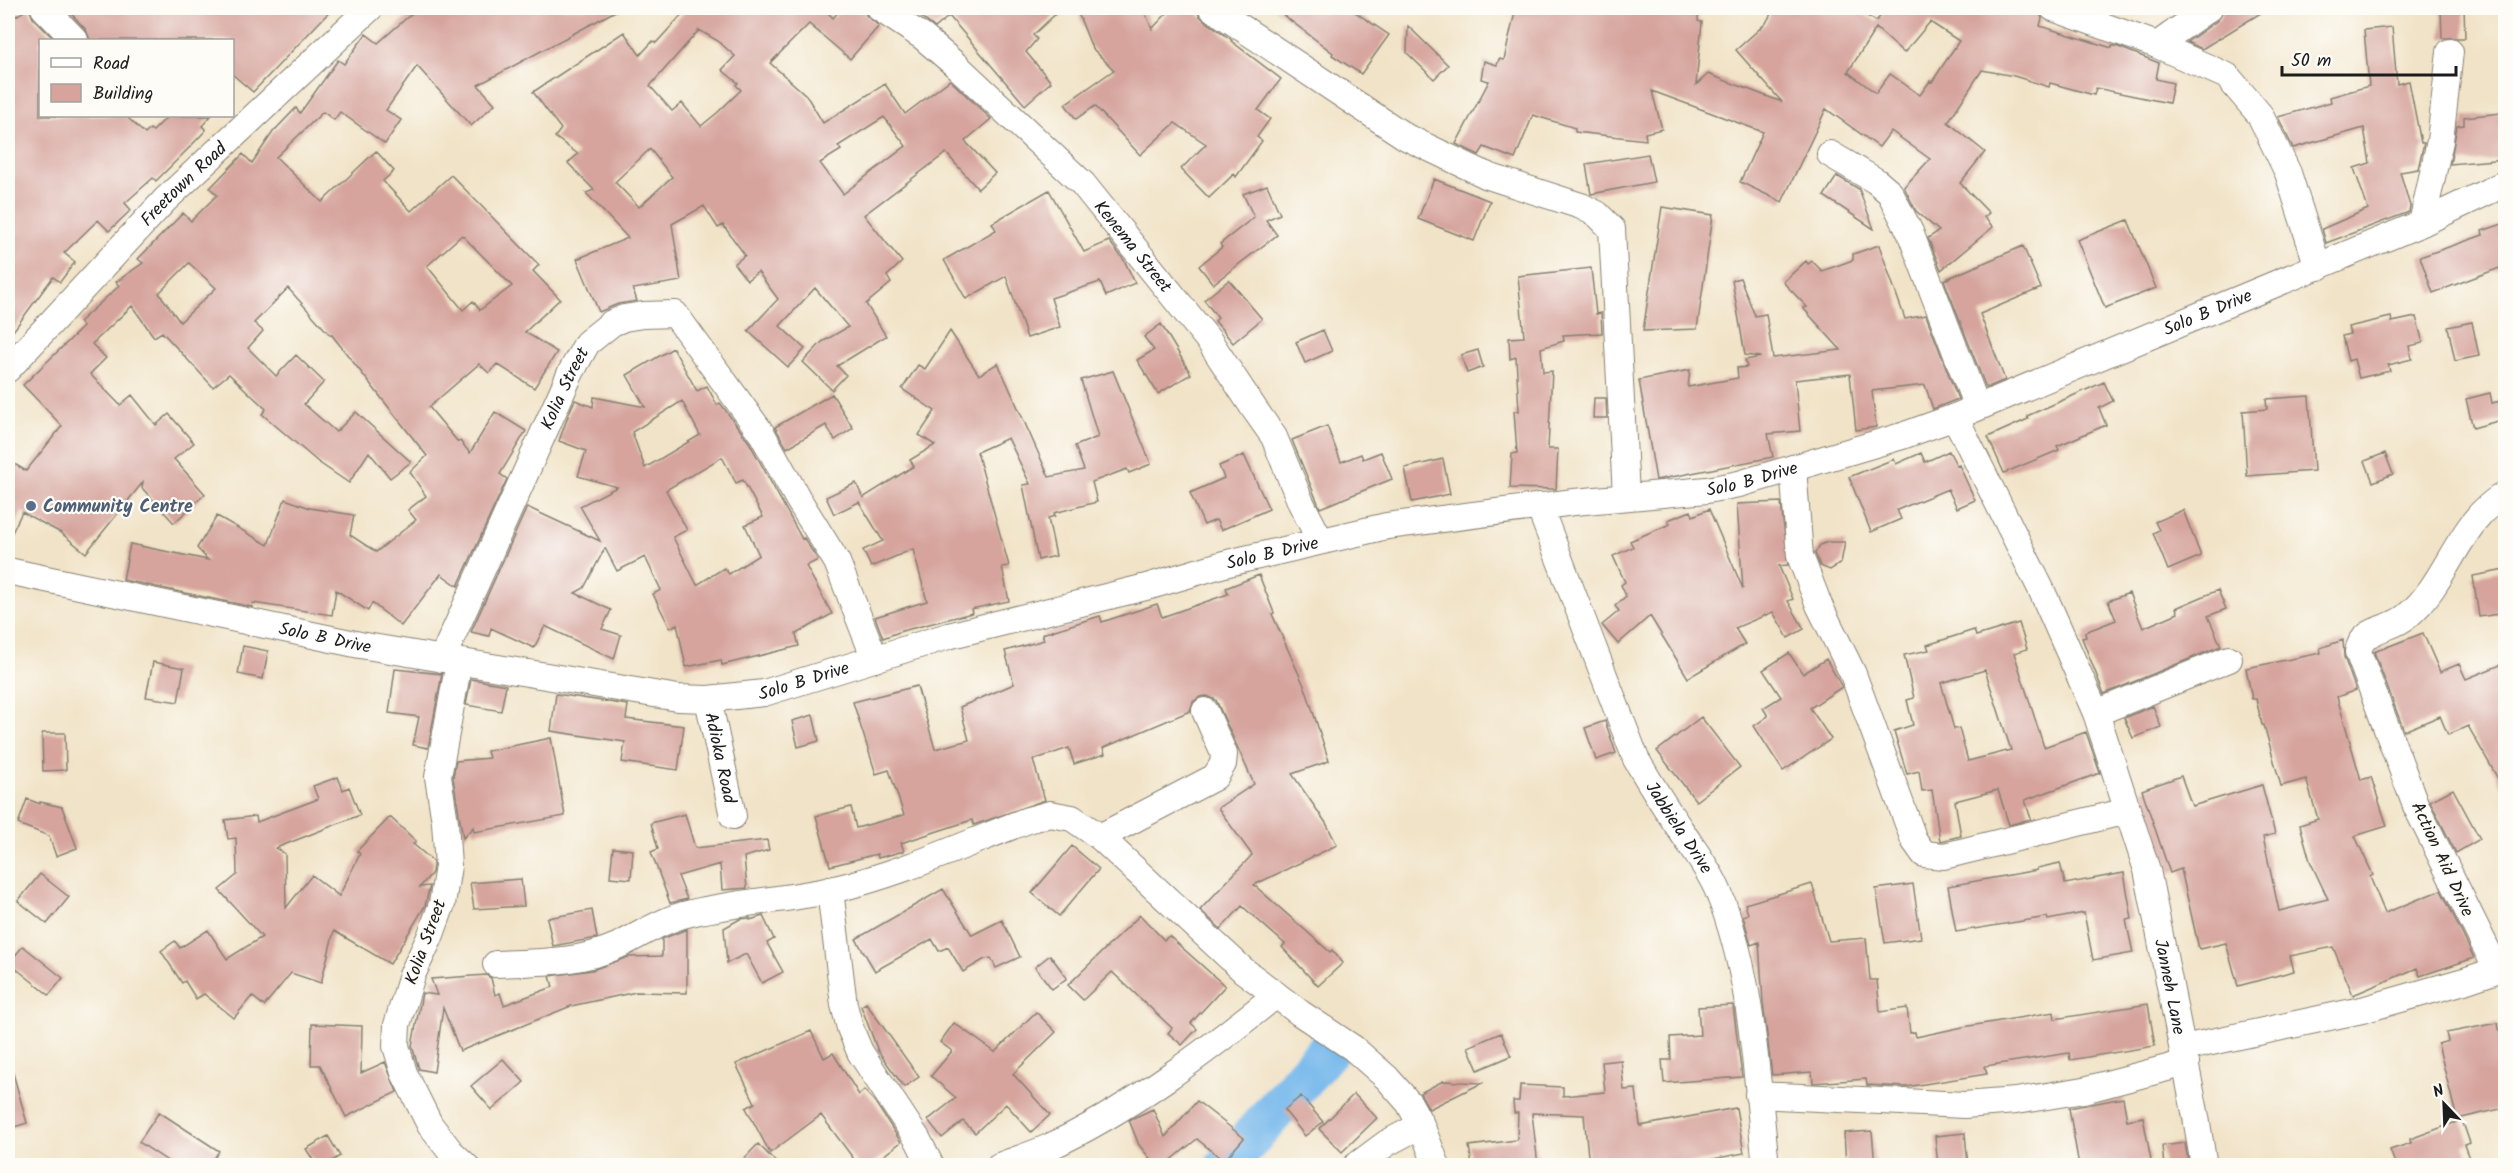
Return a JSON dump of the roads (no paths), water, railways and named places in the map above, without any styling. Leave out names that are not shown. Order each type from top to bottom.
[{"type":"street","points":[[44,8],[74,39]]},
{"type":"street","name":"Freetown Road","points":[[8,369],[165,200],[370,8]]},
{"type":"street","name":"Kenema Street","points":[[879,8],[923,37],[958,66],[1083,184],[1210,342],[1274,437],[1301,503],[1320,540]]},
{"type":"street","points":[[1212,8],[1406,137],[1488,176],[1581,206],[1605,220],[1612,229],[1626,496]]},
{"type":"street","points":[[2053,8],[2157,45],[2228,76],[2260,115],[2288,173],[2318,267]]},
{"type":"street","points":[[2157,45],[2209,8]]},
{"type":"street","points":[[2422,223],[2440,141],[2450,52]]},
{"type":"street","name":"Janneh Lane","points":[[1830,154],[1876,181],[1890,193],[1910,232],[1966,412],[2096,713],[2147,870],[2204,1166]]},
{"type":"street","name":"Solo B Drive","points":[[8,570],[360,645],[678,698],[708,699],[764,693],[948,636],[1320,540],[1387,526],[1626,496],[1666,495],[1739,484],[1902,436],[1966,412],[2422,223],[2505,183]]},
{"type":"street","name":"Kolia Street","points":[[466,1166],[451,1152],[430,1125],[404,1073],[396,1046],[396,1025],[412,975],[430,937],[441,904],[448,866],[445,822],[438,777],[451,661],[570,374],[587,343],[612,323],[624,318],[675,314],[762,434],[837,562],[875,659]]},
{"type":"street","points":[[1793,468],[1800,556],[1819,605],[1853,674],[1914,840],[1924,854],[1944,856],[2127,811]]},
{"type":"street","name":"Action Aid Drive","points":[[1758,1095],[1965,1105],[2016,1101],[2084,1090],[2184,1056],[2362,1010],[2501,970],[2416,806],[2358,652],[2360,641],[2367,634],[2393,625],[2407,617],[2423,600],[2476,518],[2493,501],[2505,494]]},
{"type":"street","name":"Jabbiela Drive","points":[[1539,506],[1636,759],[1654,790],[1700,857],[1718,889],[1728,920],[1749,1013],[1766,1166]]},
{"type":"street","points":[[2096,713],[2229,659]]},
{"type":"street","name":"Adioka Road","points":[[708,699],[733,816]]},
{"type":"street","points":[[1100,837],[1215,777],[1223,764],[1224,754],[1205,711]]},
{"type":"street","points":[[496,964],[544,962],[594,954],[616,947],[656,924],[683,915],[830,890],[879,877],[1050,814],[1072,818],[1100,837],[1235,963],[1276,995],[1353,1048],[1387,1077],[1409,1103],[1421,1125],[1437,1166]]},
{"type":"street","points":[[830,890],[844,1005],[850,1028],[860,1052],[907,1123],[931,1166]]},
{"type":"street","points":[[999,1166],[1046,1149],[1101,1119],[1202,1054],[1276,995]]},
{"type":"street","points":[[1356,1166],[1387,1143],[1421,1125]]},
{"type":"waterway","points":[[1226,1166],[1329,1049]]},
{"type":"place","name":"Community Centre","points":[[31,506]]}]
